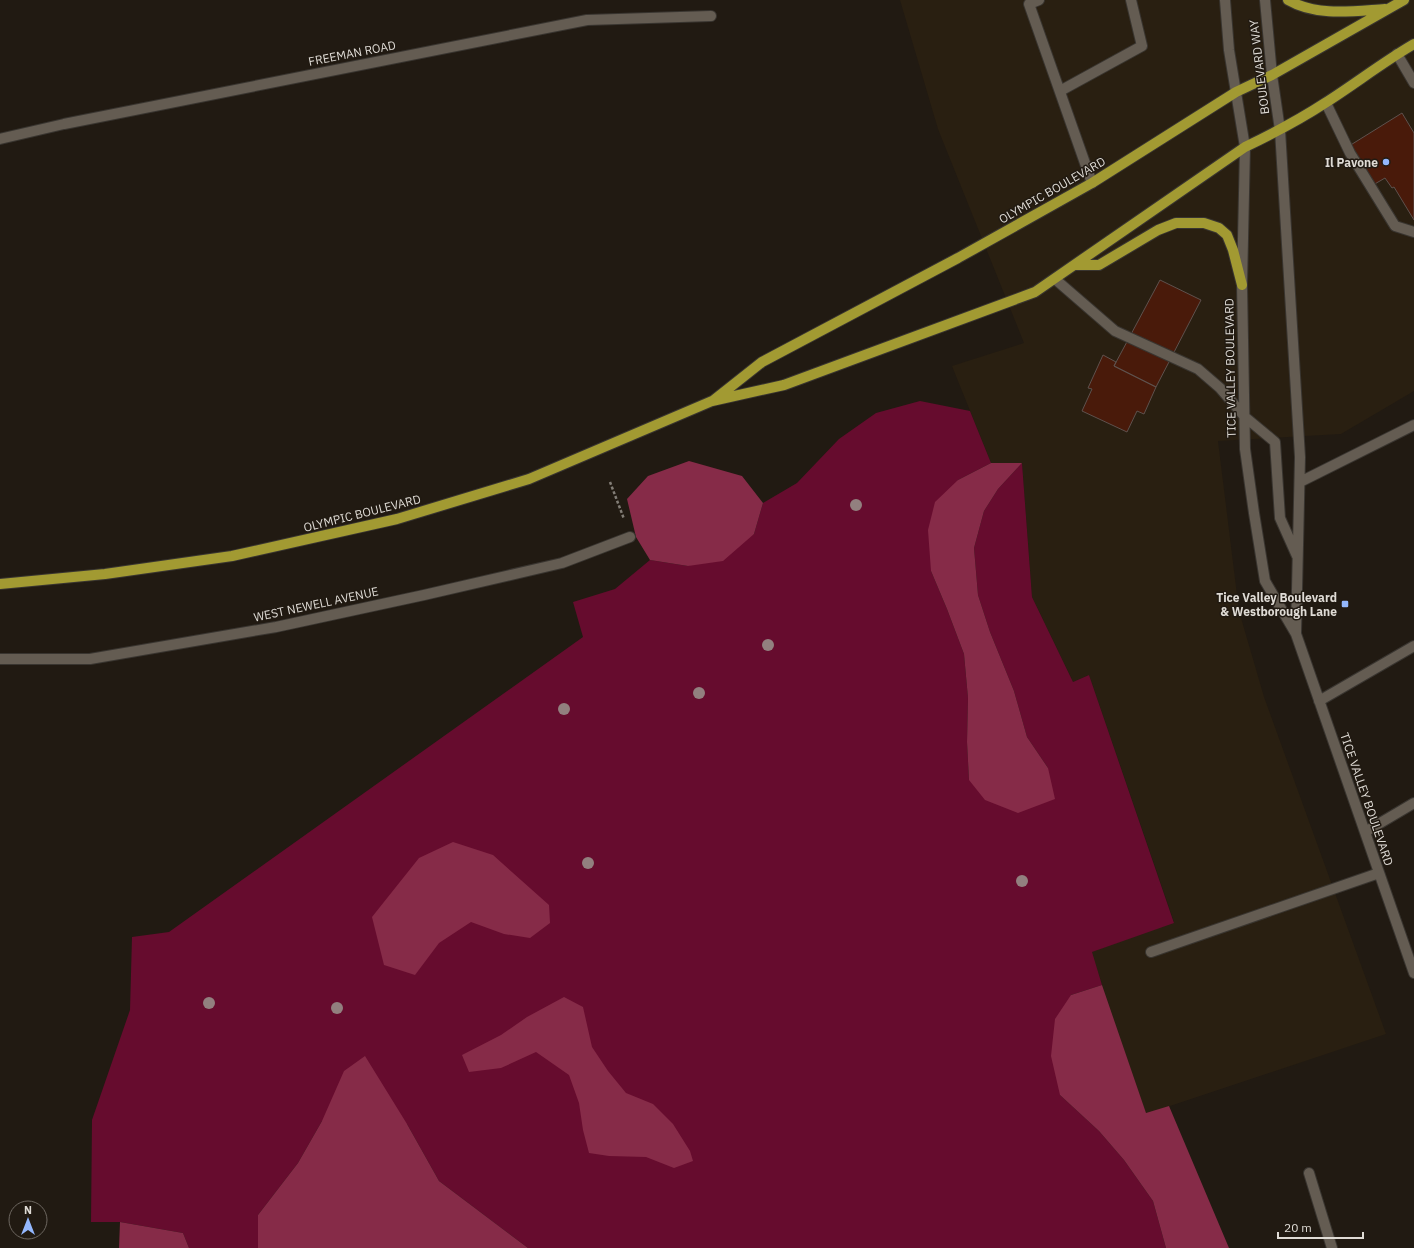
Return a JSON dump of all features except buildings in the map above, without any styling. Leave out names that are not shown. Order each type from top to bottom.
[{"type":"main road","points":[[1288,0],[1301,6],[1319,11],[1350,12],[1389,9]]},
{"type":"main road","name":"OLYMPIC BOULEVARD","points":[[712,401],[762,362],[958,258],[1092,183],[1236,92],[1272,75],[1404,0]]},
{"type":"main road","name":"OLYMPIC BOULEVARD","points":[[0,584],[105,574],[232,556],[397,519],[529,479],[712,401],[784,385],[1035,292],[1245,147],[1280,130],[1326,103],[1414,44]]},
{"type":"main road","points":[[1075,265],[1099,265],[1158,230],[1176,222],[1204,222],[1218,228],[1227,235],[1233,250],[1242,285]]},
{"type":"street","points":[[1039,0],[1029,4],[1092,183]]},
{"type":"street","points":[[1060,91],[1142,46],[1131,0]]},
{"type":"street","points":[[1225,0],[1229,50],[1236,92]]},
{"type":"street","name":"BOULEVARD WAY","points":[[1265,0],[1272,75],[1280,130]]},
{"type":"street","name":"FREEMAN ROAD","points":[[0,138],[71,122],[587,20],[711,16]]},
{"type":"street","points":[[1397,54],[1414,83]]},
{"type":"street","name":"TICE VALLEY BOULEVARD","points":[[1236,92],[1245,147],[1242,285],[1245,449],[1265,581],[1296,634],[1414,973]]},
{"type":"street","points":[[1326,103],[1350,153],[1396,226],[1414,232]]},
{"type":"street","name":"TICE VALLEY BOULEVARD","points":[[1280,130],[1300,457],[1296,634]]},
{"type":"street","points":[[1055,279],[1115,331],[1198,369],[1220,388],[1245,417],[1275,442],[1280,518],[1298,558]]},
{"type":"street","points":[[1300,482],[1414,424]]},
{"type":"street","name":"WEST NEWELL AVENUE","points":[[0,659],[90,659],[276,627],[562,563],[630,537]]},
{"type":"street","points":[[1319,701],[1414,646]]},
{"type":"street","points":[[1365,832],[1414,803]]},
{"type":"street","points":[[1151,952],[1379,873]]},
{"type":"street","points":[[1309,1173],[1332,1248]]},
{"type":"path","points":[[610,482],[630,537]]},
{"type":"shaded area","points":[[900,0],[1414,0],[1414,391],[1341,434],[1218,441],[1239,611],[1264,697],[1386,1034],[1146,1114],[1091,952],[1174,922],[1089,675],[1073,682],[1032,597],[1022,463],[991,463],[952,366],[1024,343],[938,129]]},
{"type":"shaded area","points":[[920,401],[970,411],[991,463],[958,480],[931,571],[964,654],[968,698],[967,742],[969,780],[1048,768],[1027,737],[1014,691],[990,632],[978,595],[974,548],[984,511],[998,489],[1022,463],[1032,597],[1073,682],[1089,675],[1174,923],[1092,952],[1102,985],[1071,995],[1060,1095],[1099,1131],[1124,1160],[1153,1201],[1166,1248],[528,1248],[439,1181],[407,1124],[322,1121],[298,1163],[258,1215],[258,1248],[189,1248],[183,1233],[120,1222],[91,1222],[92,1120],[130,1010],[132,937],[169,932],[583,637],[573,602],[615,589],[650,560],[688,566],[754,534],[763,503],[797,483],[839,439],[876,413]]},
{"type":"shaded area","points":[[689,461],[742,476],[763,503],[754,534],[723,561],[688,566],[650,560],[636,537],[627,499],[648,476]]},
{"type":"shaded area","points":[[991,463],[1022,463],[998,489],[984,511],[974,548],[978,595],[990,632],[1014,691],[1027,737],[1048,768],[1055,799],[1018,813],[985,800],[969,780],[967,742],[968,698],[964,654],[931,571],[928,530],[935,502],[958,480]]},
{"type":"shaded area","points":[[453,842],[493,855],[549,905],[550,923],[530,938],[504,934],[471,922],[439,943],[415,975],[384,965],[372,917],[419,858]]},
{"type":"shaded area","points":[[1102,985],[1146,1113],[1169,1106],[1229,1248],[1166,1248],[1153,1201],[1124,1160],[1099,1131],[1060,1095],[1051,1056],[1055,1019],[1071,995]]},
{"type":"shaded area","points":[[564,997],[583,1007],[592,1047],[608,1071],[626,1093],[653,1104],[673,1124],[690,1151],[693,1161],[674,1168],[646,1157],[609,1156],[589,1153],[583,1130],[579,1103],[569,1075],[536,1052],[501,1068],[469,1072],[462,1055],[501,1035],[527,1017]]},
{"type":"shaded area","points":[[365,1056],[407,1124],[439,1181],[528,1248],[258,1248],[258,1215],[298,1163],[322,1121],[344,1071]]},
{"type":"shaded area","points":[[120,1222],[183,1233],[189,1248],[119,1248]]},
{"type":"place","name":"Il Pavone","points":[[1386,162]]},
{"type":"place","name":"Tice Valley Boulevard & Westborough Lane","points":[[1345,604]]}]
